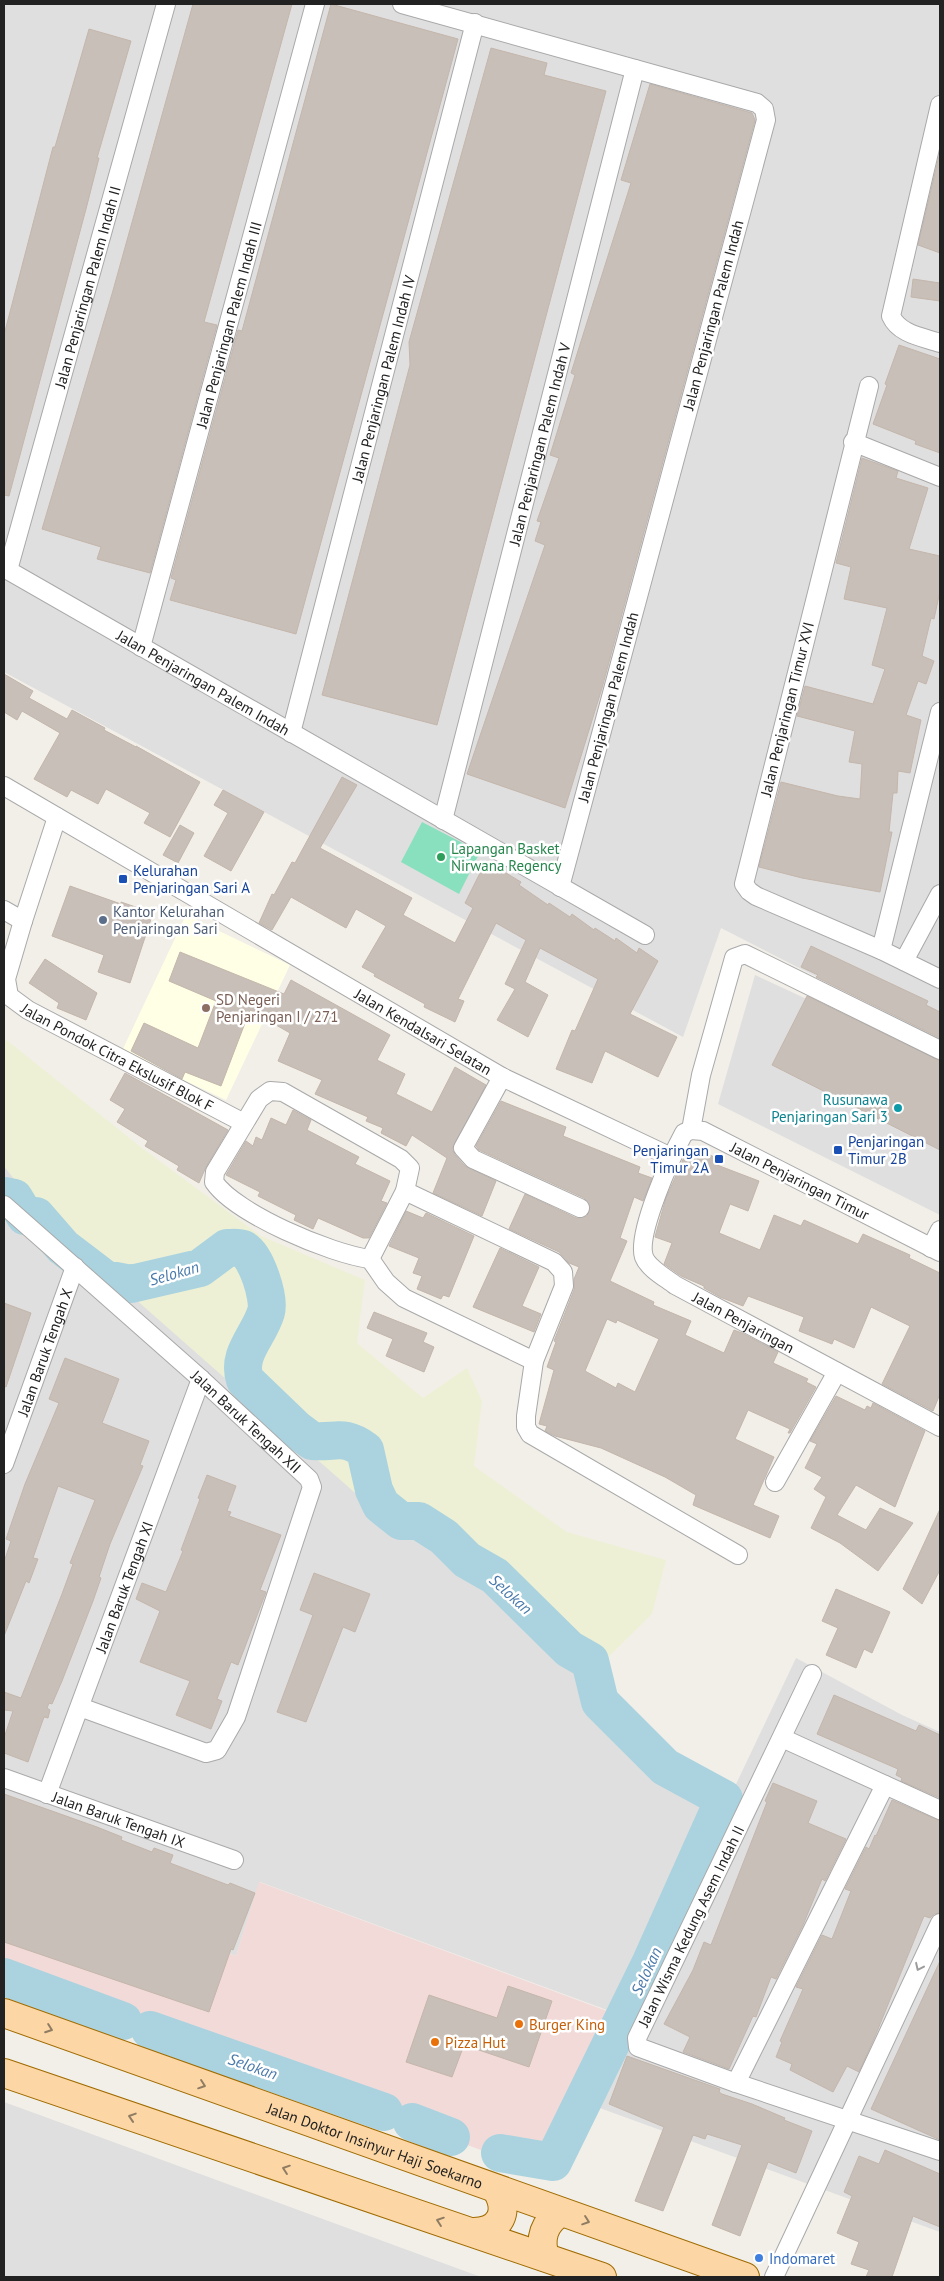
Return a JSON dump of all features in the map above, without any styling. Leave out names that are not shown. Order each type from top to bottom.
[{"type":"main road","name":"Jalan Doktor Insinyur Haji Soekarno","points":[[4,2013],[496,2190],[745,2277]]},
{"type":"main road","points":[[4,2073],[87,2103],[474,2232],[602,2277]]},
{"type":"main road","points":[[474,2232],[485,2232],[494,2227],[501,2219],[502,2203],[496,2190]]},
{"type":"main road","points":[[545,2257],[542,2247],[546,2226],[552,2218],[561,2212]]},
{"type":"street","name":"Jalan Penjaringan Palem Indah II","points":[[6,569],[166,4]]},
{"type":"street","name":"Jalan Penjaringan Palem Indah III","points":[[140,647],[315,4]]},
{"type":"street","name":"Jalan Penjaringan Palem Indah","points":[[402,4],[757,103],[764,109],[766,120],[560,887]]},
{"type":"street","name":"Jalan Penjaringan Palem Indah IV","points":[[291,732],[475,23]]},
{"type":"street","name":"Jalan Penjaringan Palem Indah V","points":[[443,820],[635,68]]},
{"type":"street","points":[[940,105],[891,316],[895,324],[902,330],[940,343]]},
{"type":"street","name":"Jalan Penjaringan Timur XVI","points":[[869,386],[853,442],[744,884],[748,892],[756,896],[881,950],[940,979]]},
{"type":"street","points":[[853,442],[940,477]]},
{"type":"street","name":"Jalan Penjaringan Palem Indah","points":[[6,569],[645,935]]},
{"type":"street","points":[[881,950],[940,712]]},
{"type":"street","name":"Jalan Kendalsari Selatan","points":[[4,786],[502,1077],[670,1157]]},
{"type":"street","points":[[4,910],[23,921],[57,817]]},
{"type":"street","points":[[904,961],[940,894]]},
{"type":"street","name":"Jalan Pondok Citra Ekslusif Blok F","points":[[23,921],[6,980],[9,996],[28,1010],[244,1124]]},
{"type":"street","points":[[670,1157],[684,1133],[692,1130],[701,1075],[734,958],[745,954],[940,1050]]},
{"type":"street","points":[[502,1077],[463,1148],[473,1159],[580,1208]]},
{"type":"street","points":[[370,1259],[405,1190],[410,1168],[401,1159],[283,1092],[270,1091],[259,1099],[215,1172],[214,1182],[218,1187],[241,1205],[289,1232],[353,1257],[370,1259],[386,1282],[404,1298],[534,1361]]},
{"type":"street","name":"Jalan Penjaringan Timur","points":[[692,1130],[703,1131],[936,1250]]},
{"type":"street","name":"Jalan Penjaringan","points":[[670,1157],[646,1228],[644,1256],[648,1262],[675,1285],[940,1427]]},
{"type":"street","points":[[405,1190],[554,1262],[563,1272],[564,1286],[534,1361],[526,1416],[526,1427],[530,1434],[738,1555]]},
{"type":"street","name":"Jalan Baruk Tengah XII","points":[[4,1205],[200,1379],[309,1479],[312,1487],[236,1717],[221,1745],[216,1750],[206,1754],[80,1707]]},
{"type":"street","points":[[936,1250],[940,1230]]},
{"type":"street","name":"Jalan Baruk Tengah X","points":[[4,1464],[75,1268]]},
{"type":"street","points":[[775,1482],[837,1372]]},
{"type":"street","name":"Jalan Baruk Tengah XI","points":[[47,1794],[200,1379]]},
{"type":"street","name":"Jalan Wisma Kedung Asem Indah II","points":[[812,1674],[637,2038],[638,2047],[647,2052],[736,2083],[940,2151]]},
{"type":"street","points":[[782,1738],[940,1810]]},
{"type":"street","name":"Jalan Baruk Tengah IX","points":[[4,1778],[234,1860]]},
{"type":"street","points":[[736,2083],[885,1785]]},
{"type":"street","points":[[774,2277],[940,1923]]},
{"type":"shaded area","points":[[4,4],[940,4],[940,1040],[721,928],[683,1037],[4,672]]},
{"type":"shaded area","name":"SD Negeri Penjaringan I / 271","points":[[186,915],[290,965],[226,1100],[122,1051]]},
{"type":"shaded area","points":[[755,975],[940,1061],[940,1215],[718,1104]]},
{"type":"shaded area","points":[[4,1038],[142,1148],[261,1236],[365,1280],[357,1343],[423,1398],[467,1368],[482,1401],[474,1466],[567,1532],[666,1560],[652,1614],[596,1669],[574,1658],[510,1596],[476,1577],[439,1542],[418,1529],[405,1535],[395,1528],[49,1223],[4,1166]]},
{"type":"shaded area","points":[[4,1166],[49,1223],[418,1529],[439,1542],[476,1577],[510,1596],[574,1658],[596,1669],[603,1693],[599,1712],[669,1771],[728,1801],[796,1658],[902,1715],[940,1732],[940,2232],[586,2103],[626,2017],[260,1882],[236,1956],[4,1871]]},
{"type":"shaded area","points":[[4,1871],[236,1956],[259,1882],[626,2018],[552,2175],[4,1981]]},
{"type":"shaded area","points":[[4,2102],[67,2125],[481,2277],[4,2277]]},
{"type":"green space","name":"Lapangan Basket Nirwana Regency","points":[[422,822],[480,852],[459,894],[401,862]]},
{"type":"building","points":[[193,4],[292,4],[204,322],[217,325],[150,573],[97,559],[101,547],[42,529],[112,294]]},
{"type":"building","points":[[331,4],[458,39],[296,634],[170,600],[176,580],[171,578],[238,330],[242,331]]},
{"type":"building","points":[[89,29],[131,41],[97,158],[99,158],[86,209],[9,496],[4,495],[4,335],[53,147],[55,147]]},
{"type":"building","points":[[491,48],[547,63],[544,75],[606,91],[437,725],[322,695],[410,365],[409,342]]},
{"type":"building","points":[[650,84],[752,113],[755,120],[602,688],[565,808],[467,774],[545,545],[535,541],[541,522],[537,521],[559,458],[550,455],[575,375],[571,373],[631,183],[621,180]]},
{"type":"building","points":[[940,152],[940,253],[918,245]]},
{"type":"building","points":[[913,279],[940,283],[940,301],[911,297]]},
{"type":"building","points":[[899,345],[940,359],[940,453],[915,444],[916,441],[873,424]]},
{"type":"building","points":[[862,458],[898,471],[896,478],[928,488],[909,549],[940,556],[940,591],[934,619],[931,618],[922,656],[934,661],[926,684],[918,681],[906,715],[921,720],[910,773],[898,771],[897,793],[893,793],[889,832],[892,832],[880,892],[802,878],[759,867],[781,782],[838,796],[860,799],[862,764],[849,762],[855,731],[797,716],[805,686],[873,704],[885,669],[872,665],[887,608],[844,599],[851,567],[836,563]]},
{"type":"building","points":[[4,674],[33,691],[29,698],[67,719],[72,710],[105,728],[104,730],[200,782],[170,837],[144,823],[150,813],[106,789],[98,804],[71,790],[67,797],[34,779],[60,733],[22,711],[17,720],[4,712]]},
{"type":"building","points":[[342,777],[357,785],[320,848],[412,898],[403,915],[455,943],[473,908],[465,903],[486,861],[521,882],[519,885],[548,905],[549,903],[570,917],[572,914],[594,930],[595,928],[615,941],[616,938],[637,953],[639,948],[658,961],[630,1014],[677,1037],[658,1077],[605,1051],[592,1083],[556,1069],[572,1030],[575,1031],[598,979],[540,948],[525,982],[548,995],[528,1037],[497,1020],[515,989],[505,984],[526,940],[496,923],[458,999],[464,1001],[455,1022],[424,1007],[425,1004],[374,976],[375,974],[362,967],[386,926],[356,909],[346,928],[291,897],[272,930],[259,923],[272,894],[274,895],[292,862],[295,863]]},
{"type":"building","points":[[223,790],[264,812],[231,871],[204,856],[228,813],[214,805]]},
{"type":"building","points":[[180,825],[194,833],[178,863],[163,855]]},
{"type":"building","points":[[70,886],[153,913],[130,983],[98,972],[104,955],[52,936]]},
{"type":"building","points":[[811,946],[928,1001],[926,1005],[940,1012],[940,1038],[816,977],[818,975],[801,967]]},
{"type":"building","points":[[180,952],[284,994],[291,980],[390,1035],[377,1060],[405,1074],[396,1094],[432,1112],[455,1067],[486,1085],[452,1149],[465,1166],[496,1181],[482,1216],[433,1193],[447,1158],[412,1135],[406,1146],[381,1133],[383,1128],[366,1121],[368,1117],[315,1094],[322,1080],[278,1061],[290,1033],[250,1010],[221,1086],[185,1072],[182,1079],[131,1051],[144,1023],[198,1048],[216,1001],[169,981]]},
{"type":"building","points":[[45,959],[97,993],[86,1020],[57,1008],[59,1003],[29,983]]},
{"type":"building","name":"Rusunawa Penjaringan Sari 3","points":[[807,996],[940,1061],[940,1150],[772,1065]]},
{"type":"building","points":[[125,1073],[228,1130],[206,1167],[199,1183],[177,1170],[179,1166],[145,1146],[148,1141],[117,1122],[125,1109],[110,1100]]},
{"type":"building","points":[[501,1101],[566,1127],[563,1136],[640,1167],[638,1173],[652,1178],[643,1201],[634,1197],[620,1238],[627,1241],[610,1281],[654,1302],[653,1305],[691,1321],[685,1335],[724,1353],[734,1330],[742,1333],[778,1352],[773,1363],[808,1379],[806,1382],[816,1387],[790,1433],[788,1433],[790,1429],[748,1410],[735,1439],[774,1457],[753,1505],[779,1516],[770,1538],[693,1505],[696,1495],[665,1477],[601,1448],[555,1436],[545,1431],[547,1426],[539,1424],[554,1370],[547,1367],[556,1342],[554,1341],[574,1290],[574,1279],[579,1267],[569,1263],[559,1252],[509,1229],[525,1194],[576,1218],[587,1216],[590,1207],[584,1198],[479,1150],[476,1146]],"holes":[[[607,1319],[616,1323],[617,1320],[659,1339],[635,1392],[618,1383],[616,1388],[585,1371]]]},
{"type":"building","points":[[293,1110],[311,1120],[307,1130],[359,1157],[355,1164],[390,1181],[381,1201],[387,1203],[369,1238],[363,1238],[318,1218],[313,1229],[294,1220],[296,1215],[258,1196],[260,1192],[226,1175],[246,1141],[253,1146],[256,1137],[262,1140],[271,1118],[286,1125]]},
{"type":"building","points":[[689,1146],[719,1159],[717,1165],[759,1181],[748,1211],[730,1204],[719,1233],[760,1250],[774,1215],[801,1226],[804,1220],[858,1244],[863,1234],[910,1255],[909,1258],[940,1273],[940,1394],[933,1411],[882,1384],[910,1326],[871,1307],[854,1348],[834,1339],[832,1344],[799,1331],[804,1317],[748,1296],[743,1306],[720,1297],[704,1288],[704,1286],[681,1276],[664,1264],[672,1243],[655,1237],[666,1198]]},
{"type":"building","points":[[406,1211],[423,1218],[426,1213],[474,1236],[449,1297],[443,1295],[441,1299],[417,1289],[422,1276],[413,1273],[419,1258],[389,1246]]},
{"type":"building","points":[[500,1248],[539,1267],[522,1306],[541,1314],[534,1332],[473,1307]]},
{"type":"building","points":[[4,1303],[31,1313],[6,1387],[4,1386]]},
{"type":"building","points":[[374,1312],[427,1333],[423,1342],[434,1347],[424,1372],[386,1356],[393,1339],[367,1328]]},
{"type":"building","points":[[65,1358],[119,1379],[102,1423],[149,1441],[140,1465],[143,1466],[110,1544],[93,1601],[62,1681],[52,1704],[49,1703],[47,1708],[50,1710],[48,1718],[44,1717],[28,1762],[4,1753],[4,1738],[13,1711],[4,1710],[4,1692],[21,1698],[62,1594],[73,1564],[70,1563],[95,1500],[58,1486],[33,1558],[38,1559],[29,1583],[26,1581],[4,1636],[4,1562],[11,1541],[6,1539],[25,1484],[59,1403],[49,1399]]},
{"type":"building","points":[[836,1396],[865,1410],[867,1406],[871,1408],[873,1403],[925,1431],[895,1507],[856,1485],[837,1515],[866,1530],[880,1508],[913,1523],[878,1571],[840,1543],[811,1528],[826,1497],[814,1489],[822,1477],[805,1468],[817,1444],[810,1441]]},
{"type":"building","points":[[207,1475],[236,1486],[227,1511],[231,1512],[229,1516],[281,1535],[260,1590],[266,1592],[238,1665],[231,1662],[217,1699],[222,1701],[211,1729],[176,1715],[190,1681],[140,1662],[160,1611],[136,1599],[142,1583],[166,1592],[183,1551],[181,1550]]},
{"type":"building","points":[[940,1509],[940,1570],[922,1604],[903,1589]]},
{"type":"building","points":[[314,1573],[370,1594],[355,1632],[343,1627],[306,1722],[277,1712],[313,1615],[300,1610]]},
{"type":"building","points":[[836,1589],[890,1612],[872,1653],[864,1649],[856,1668],[826,1655],[838,1628],[822,1621]]},
{"type":"building","points":[[834,1695],[916,1731],[919,1725],[940,1735],[940,1798],[901,1781],[902,1778],[896,1775],[898,1769],[817,1734]]},
{"type":"building","points":[[773,1783],[817,1801],[808,1823],[846,1839],[825,1881],[822,1879],[803,1925],[776,1979],[771,1977],[756,2017],[753,2016],[729,2069],[683,2052],[690,2037],[664,2024],[693,1970],[704,1942],[711,1945]]},
{"type":"building","points":[[4,1794],[97,1827],[122,1837],[121,1840],[152,1852],[154,1848],[173,1855],[170,1863],[255,1893],[233,1950],[231,1949],[209,2012],[4,1942]]},
{"type":"building","points":[[892,1800],[940,1821],[940,1913],[934,1914],[930,1918],[924,1916],[859,2072],[847,2066],[833,2092],[790,2070],[792,2064],[776,2057],[782,2042],[780,2041],[803,1989],[796,1987],[822,1935],[832,1939],[851,1891],[845,1889],[866,1847],[869,1849],[876,1836]]},
{"type":"building","points":[[940,1961],[940,2140],[871,2109]]},
{"type":"building","points":[[508,1986],[552,2001],[529,2067],[464,2045],[452,2077],[406,2062],[429,1995],[497,2018]]},
{"type":"building","points":[[627,2056],[720,2089],[719,2092],[722,2094],[752,2104],[812,2131],[796,2173],[768,2162],[740,2236],[712,2225],[742,2145],[707,2134],[705,2139],[693,2135],[663,2211],[635,2201],[664,2127],[609,2104]]},
{"type":"building","points":[[885,2150],[940,2174],[940,2227],[913,2216],[892,2277],[866,2277],[869,2270],[851,2264],[859,2242],[837,2233],[852,2196],[844,2192],[859,2156],[879,2164]]},
{"type":"waterway","name":"Selokan","points":[[4,1196],[14,1198],[25,1216],[36,1216],[63,1247],[105,1279],[131,1284],[200,1268],[227,1248],[241,1248],[248,1253],[253,1259],[261,1278],[267,1306],[263,1321],[246,1353],[243,1371],[245,1380],[296,1429],[312,1441],[339,1440],[351,1442],[365,1450],[374,1490],[381,1505],[401,1521],[419,1521],[444,1537],[467,1560],[495,1576],[569,1649],[590,1661],[600,1702],[665,1767],[724,1799],[651,1962],[553,2162],[500,2153]]},
{"type":"waterway","name":"Selokan","points":[[4,1977],[123,2021]]},
{"type":"waterway","name":"Selokan","points":[[150,2030],[384,2112]]},
{"type":"waterway","name":"Selokan","points":[[412,2122],[451,2137]]},
{"type":"place","name":"Lapangan Basket Nirwana Regency","points":[[441,857]]},
{"type":"place","name":"Kelurahan Penjaringan Sari A","points":[[123,879]]},
{"type":"place","name":"Kantor Kelurahan Penjaringan Sari","points":[[103,920]]},
{"type":"place","name":"SD Negeri Penjaringan I / 271","points":[[206,1008]]},
{"type":"place","name":"Rusunawa Penjaringan Sari 3","points":[[898,1108]]},
{"type":"place","name":"Penjaringan Timur 2B","points":[[838,1150]]},
{"type":"place","name":"Penjaringan Timur 2A","points":[[719,1159]]},
{"type":"place","name":"Burger King","points":[[519,2024]]},
{"type":"place","name":"Pizza Hut","points":[[435,2042]]},
{"type":"place","name":"Indomaret","points":[[759,2258]]}]
